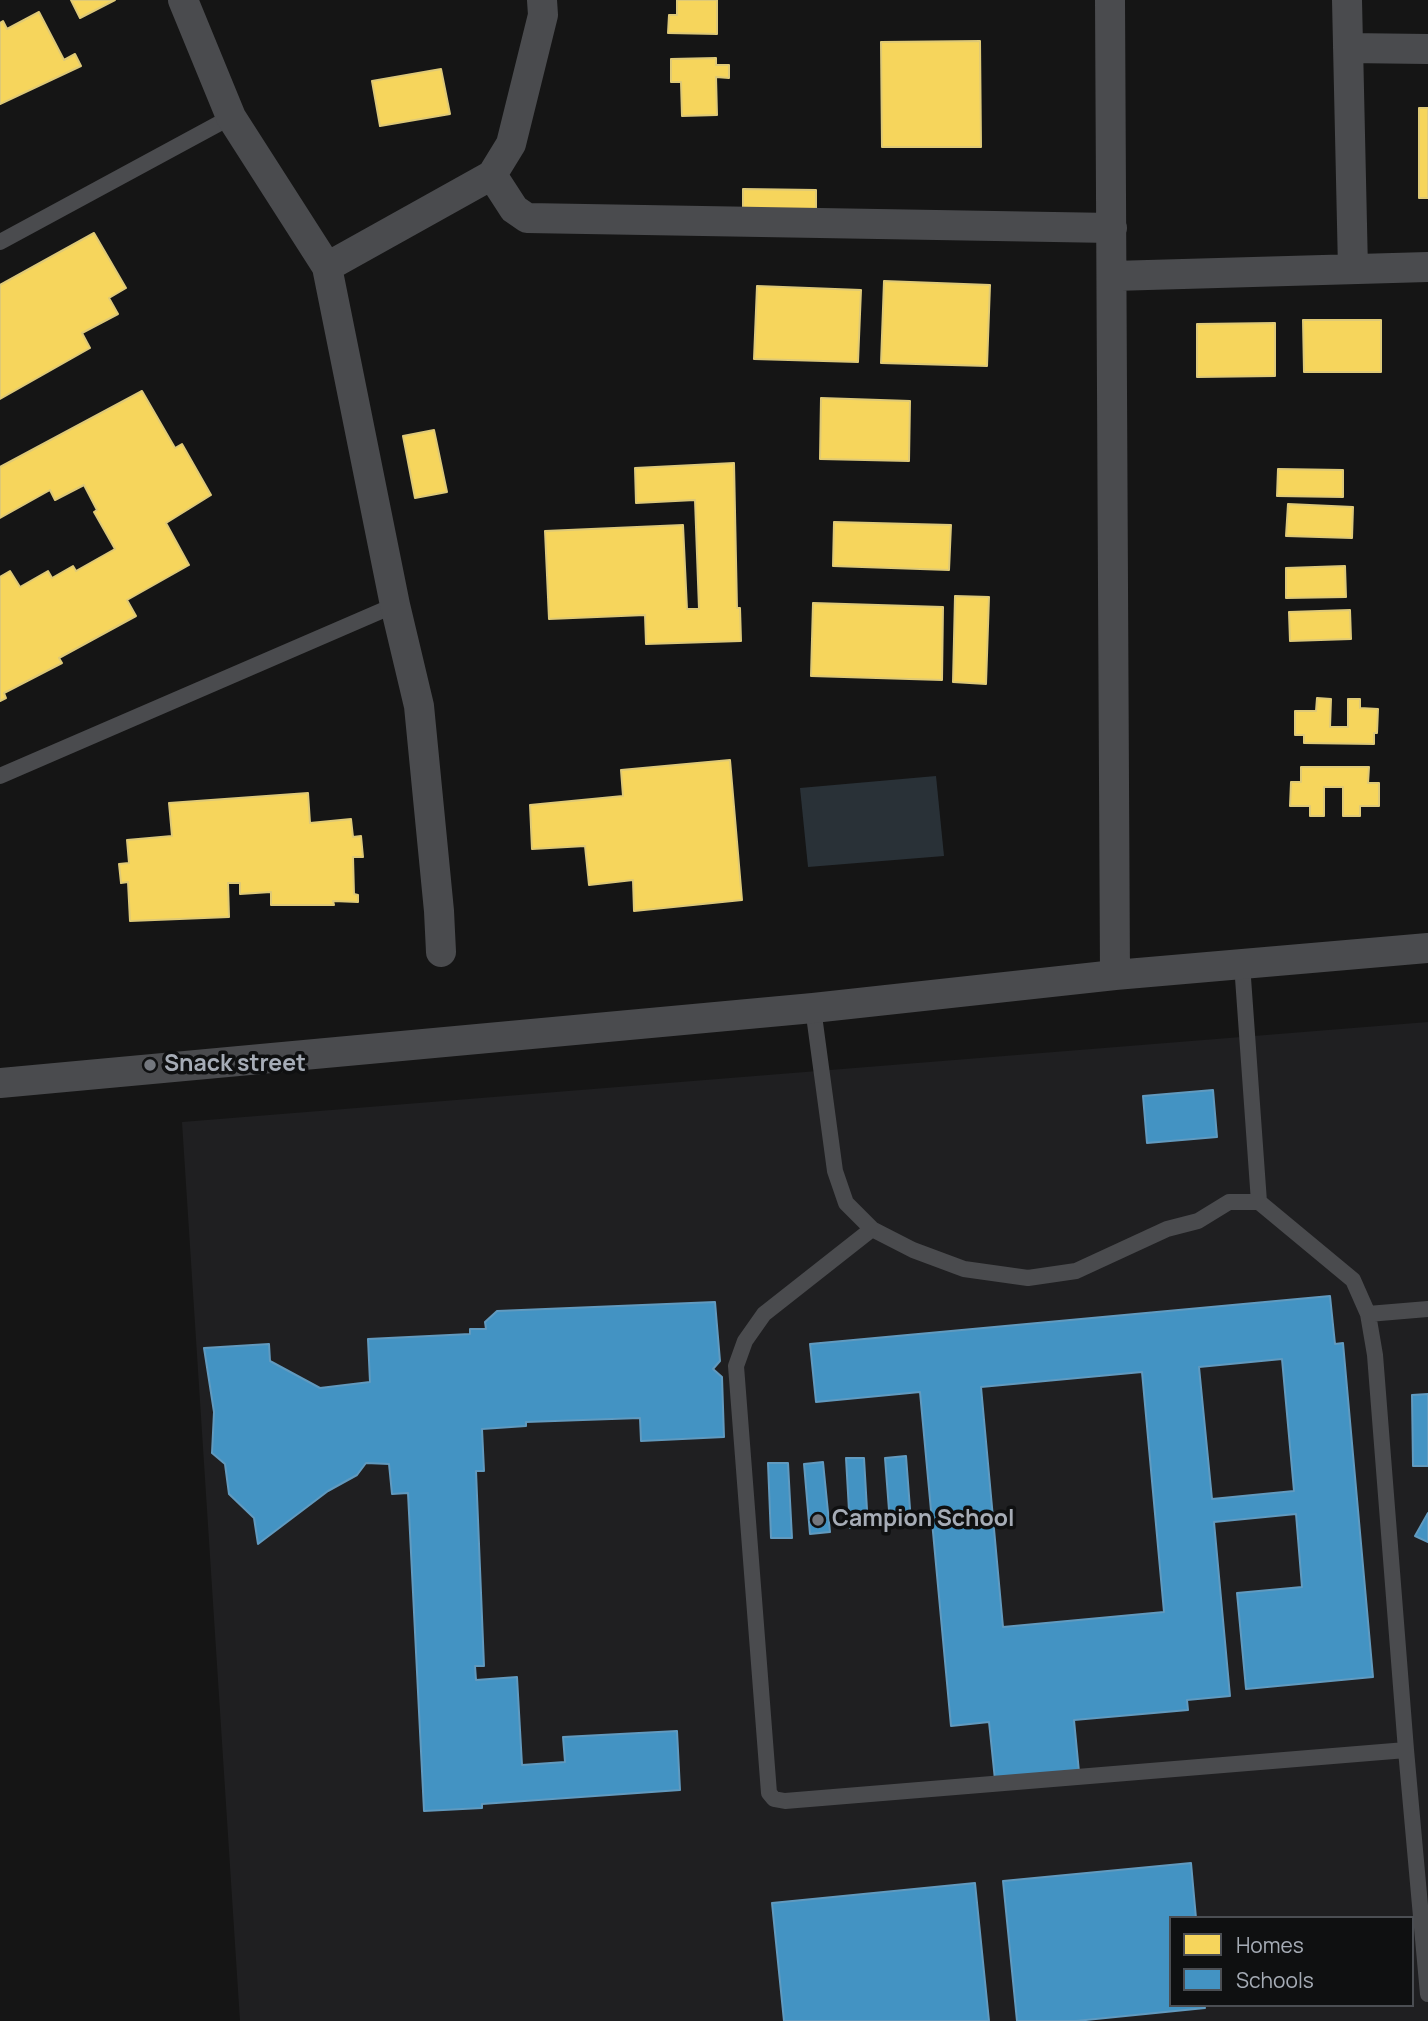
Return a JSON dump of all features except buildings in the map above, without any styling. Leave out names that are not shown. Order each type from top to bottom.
[{"type":"street","points":[[183,0],[231,117],[327,267],[395,604],[419,706],[439,911],[440,952]]},
{"type":"street","points":[[327,267],[492,176],[511,144],[543,15],[542,0]]},
{"type":"street","points":[[1110,0],[1115,975]]},
{"type":"street","points":[[1347,0],[1353,269]]},
{"type":"street","points":[[1348,48],[1428,48]]},
{"type":"street","points":[[492,176],[514,209],[527,218],[1112,228]]},
{"type":"street","points":[[1113,276],[1428,267]]},
{"type":"street","points":[[0,1083],[813,1008],[1115,975],[1428,948]]},
{"type":"lane","points":[[0,242],[231,117]]},
{"type":"lane","points":[[0,776],[395,604]]},
{"type":"lane","points":[[1242,964],[1259,1202]]},
{"type":"lane","points":[[813,1008],[835,1171],[846,1203],[872,1229],[913,1250],[964,1269],[1028,1278],[1076,1270],[1167,1229],[1198,1221],[1229,1202],[1259,1202],[1353,1280],[1368,1314],[1375,1355],[1428,1994]]},
{"type":"lane","points":[[872,1229],[764,1314],[745,1341],[736,1366],[769,1793],[774,1799],[785,1801],[1406,1750]]},
{"type":"lane","points":[[1368,1314],[1428,1308]]},
{"type":"shaded area","points":[[936,776],[944,856],[808,867],[800,788]]},
{"type":"shaded area","name":"Campion School","points":[[1428,1022],[1428,2021],[240,2021],[182,1122]]},
{"type":"place","name":"Snack street","points":[[150,1065]]},
{"type":"place","name":"Campion School","points":[[818,1520]]}]
